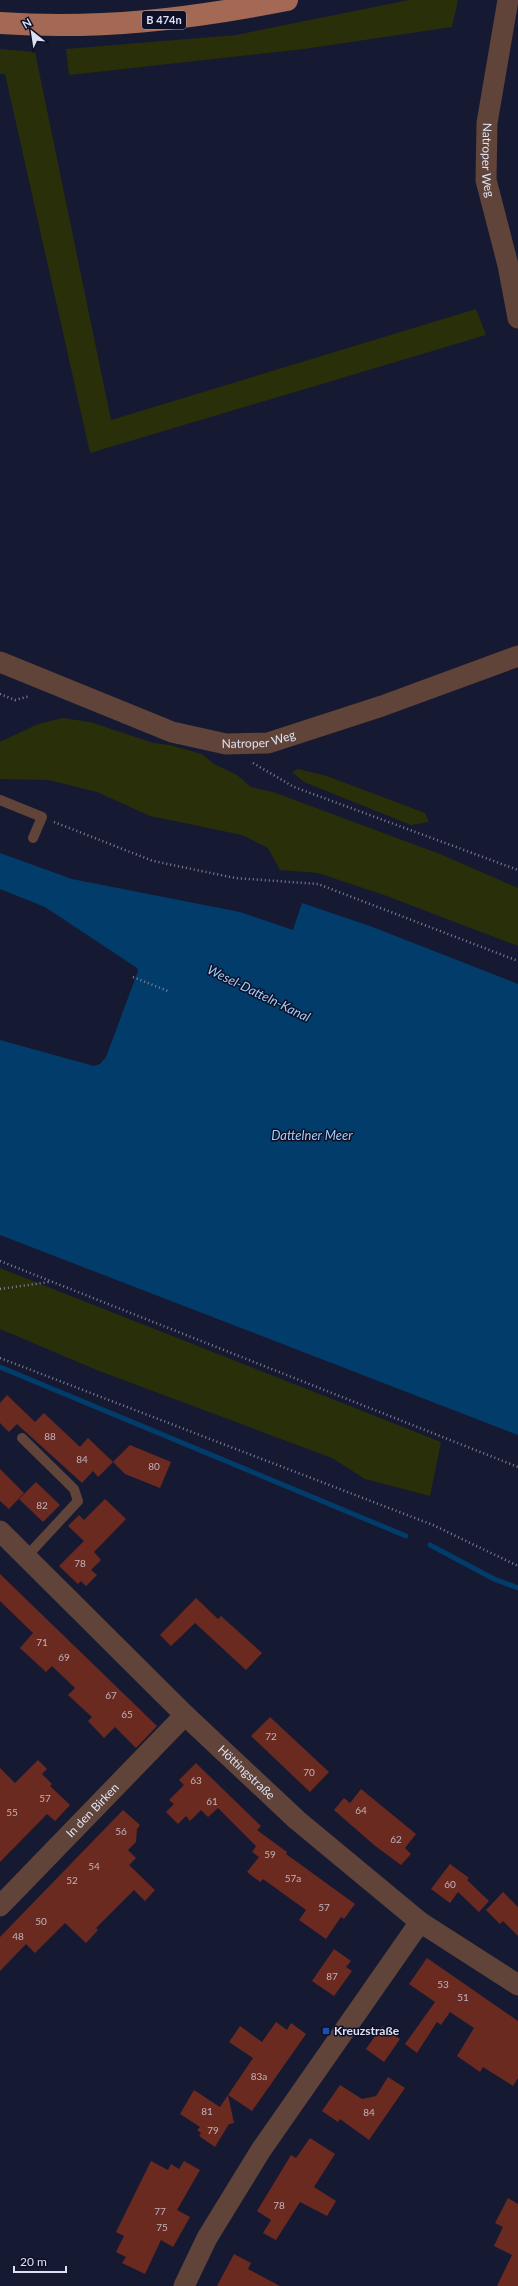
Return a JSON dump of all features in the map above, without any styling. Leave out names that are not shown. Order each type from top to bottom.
[{"type":"main road","name":"B 474n","points":[[0,23],[39,26],[112,25],[191,17],[287,0]]},
{"type":"street","name":"Natroper Weg","points":[[508,0],[487,123],[486,180],[508,265],[518,318]]},
{"type":"street","name":"Natroper Weg","points":[[0,662],[172,732],[226,744],[268,743],[382,706],[518,656]]},
{"type":"street","name":"Höttingstraße","points":[[0,1531],[27,1556],[185,1715],[297,1820],[420,1922],[518,1985]]},
{"type":"street","name":"In den Birken","points":[[0,1906],[185,1715]]},
{"type":"street","points":[[184,2286],[207,2238],[261,2150],[420,1922]]},
{"type":"lane","points":[[0,800],[42,817],[33,838]]},
{"type":"lane","points":[[22,1438],[74,1489],[78,1501],[27,1556]]},
{"type":"path","points":[[251,761],[294,787],[518,870]]},
{"type":"path","points":[[42,817],[153,861],[235,878],[318,884],[518,961]]},
{"type":"path","points":[[133,977],[170,992]]},
{"type":"path","points":[[0,1261],[518,1467]]},
{"type":"path","points":[[0,1289],[50,1282]]},
{"type":"path","points":[[0,1358],[433,1524],[518,1566]]},
{"type":"green space","points":[[409,0],[458,0],[452,27],[304,49],[69,75],[66,49],[236,35]]},
{"type":"green space","points":[[0,49],[35,52],[111,420],[476,309],[486,335],[90,453],[5,74],[0,74]]},
{"type":"green space","points":[[63,718],[90,722],[154,743],[170,745],[202,754],[214,764],[237,775],[251,787],[273,792],[440,854],[518,888],[518,946],[384,895],[318,873],[280,870],[268,848],[242,835],[150,816],[97,792],[49,780],[0,779],[0,742],[38,724]]},
{"type":"green space","points":[[298,769],[327,776],[425,813],[429,822],[411,825],[304,782],[292,772]]},
{"type":"green space","points":[[0,1268],[441,1442],[430,1496],[365,1479],[332,1458],[99,1371],[0,1329]]},
{"type":"water","name":"Dattelner Meer","points":[[0,853],[72,879],[240,912],[293,930],[302,903],[370,926],[518,984],[518,1435],[0,1235],[0,1040],[94,1066],[100,1064],[106,1057],[138,971],[137,968],[45,907],[0,889]]},
{"type":"building","points":[[7,1395],[35,1422],[44,1413],[80,1447],[88,1438],[113,1462],[98,1477],[93,1471],[82,1483],[17,1424],[9,1432],[0,1423],[0,1403]]},
{"type":"building","points":[[130,1445],[171,1462],[160,1488],[125,1474],[113,1462]]},
{"type":"building","points":[[0,1469],[24,1493],[9,1509],[0,1501]]},
{"type":"building","points":[[36,1482],[60,1505],[43,1522],[19,1499]]},
{"type":"building","points":[[105,1499],[126,1519],[94,1552],[101,1560],[91,1570],[97,1575],[86,1586],[81,1581],[78,1584],[59,1566],[84,1541],[68,1526],[79,1515],[84,1520]]},
{"type":"building","points":[[0,1574],[157,1726],[136,1748],[115,1727],[104,1738],[88,1721],[92,1717],[68,1695],[75,1688],[52,1666],[46,1672],[20,1648],[33,1633],[0,1601]]},
{"type":"building","points":[[196,1598],[218,1619],[221,1616],[262,1653],[246,1670],[195,1623],[171,1646],[160,1635]]},
{"type":"building","points":[[270,1717],[329,1772],[310,1792],[251,1736]]},
{"type":"building","points":[[38,1760],[47,1769],[42,1774],[52,1784],[50,1786],[70,1805],[55,1821],[47,1814],[0,1862],[0,1768],[15,1783]]},
{"type":"building","points":[[196,1763],[261,1826],[257,1830],[287,1852],[286,1854],[355,1904],[344,1919],[341,1917],[326,1939],[299,1920],[306,1910],[263,1879],[260,1882],[247,1872],[259,1857],[252,1852],[256,1846],[218,1808],[208,1817],[201,1810],[190,1821],[186,1816],[178,1824],[166,1812],[174,1804],[169,1800],[184,1785],[179,1780]]},
{"type":"building","points":[[361,1789],[416,1834],[405,1848],[411,1854],[401,1865],[374,1845],[334,1810],[344,1798],[350,1803]]},
{"type":"building","points":[[123,1810],[140,1825],[137,1829],[136,1842],[128,1850],[136,1858],[129,1865],[155,1890],[145,1901],[134,1890],[96,1928],[98,1930],[86,1943],[65,1923],[35,1953],[26,1944],[0,1971],[0,1937]]},
{"type":"building","points":[[450,1864],[469,1878],[467,1880],[489,1901],[479,1912],[458,1892],[450,1903],[431,1889]]},
{"type":"building","points":[[503,1892],[518,1907],[518,1936],[503,1921],[500,1924],[486,1910]]},
{"type":"building","points":[[334,1949],[351,1961],[346,1967],[352,1971],[334,1996],[312,1981]]},
{"type":"building","points":[[427,1958],[518,2021],[518,2078],[513,2086],[483,2067],[480,2072],[457,2056],[474,2028],[450,2012],[441,2025],[437,2022],[417,2053],[405,2044],[435,2002],[409,1984]]},
{"type":"building","points":[[276,2022],[287,2030],[291,2023],[306,2034],[252,2111],[228,2095],[253,2058],[229,2042],[240,2026],[262,2042]]},
{"type":"building","points":[[382,2026],[400,2039],[384,2062],[366,2049]]},
{"type":"building","points":[[388,2077],[405,2088],[369,2140],[340,2119],[338,2122],[322,2111],[340,2085],[362,2099],[376,2096]]},
{"type":"building","points":[[194,2090],[220,2107],[228,2095],[234,2123],[229,2124],[215,2147],[199,2136],[201,2133],[197,2130],[200,2127],[180,2114]]},
{"type":"building","points":[[310,2138],[335,2154],[314,2187],[336,2201],[327,2216],[300,2202],[276,2240],[263,2233],[271,2220],[257,2211],[291,2155],[296,2158]]},
{"type":"building","points":[[151,2161],[168,2170],[171,2164],[179,2169],[184,2161],[200,2170],[177,2210],[190,2217],[173,2247],[161,2240],[145,2274],[122,2263],[126,2257],[116,2252],[124,2236],[116,2232]]},
{"type":"building","points":[[508,2198],[518,2204],[518,2286],[497,2286],[512,2255],[494,2246],[503,2227],[495,2223]]},
{"type":"building","points":[[234,2254],[251,2263],[248,2269],[280,2286],[217,2286]]},
{"type":"waterway","points":[[0,1367],[406,1536]]},
{"type":"waterway","points":[[430,1545],[494,1579],[518,1588]]},
{"type":"place","name":"Kreuzstraße","points":[[326,2031]]},
{"type":"water label","name":"Wesel-Datteln-Kanal","points":[[259,993]]}]
